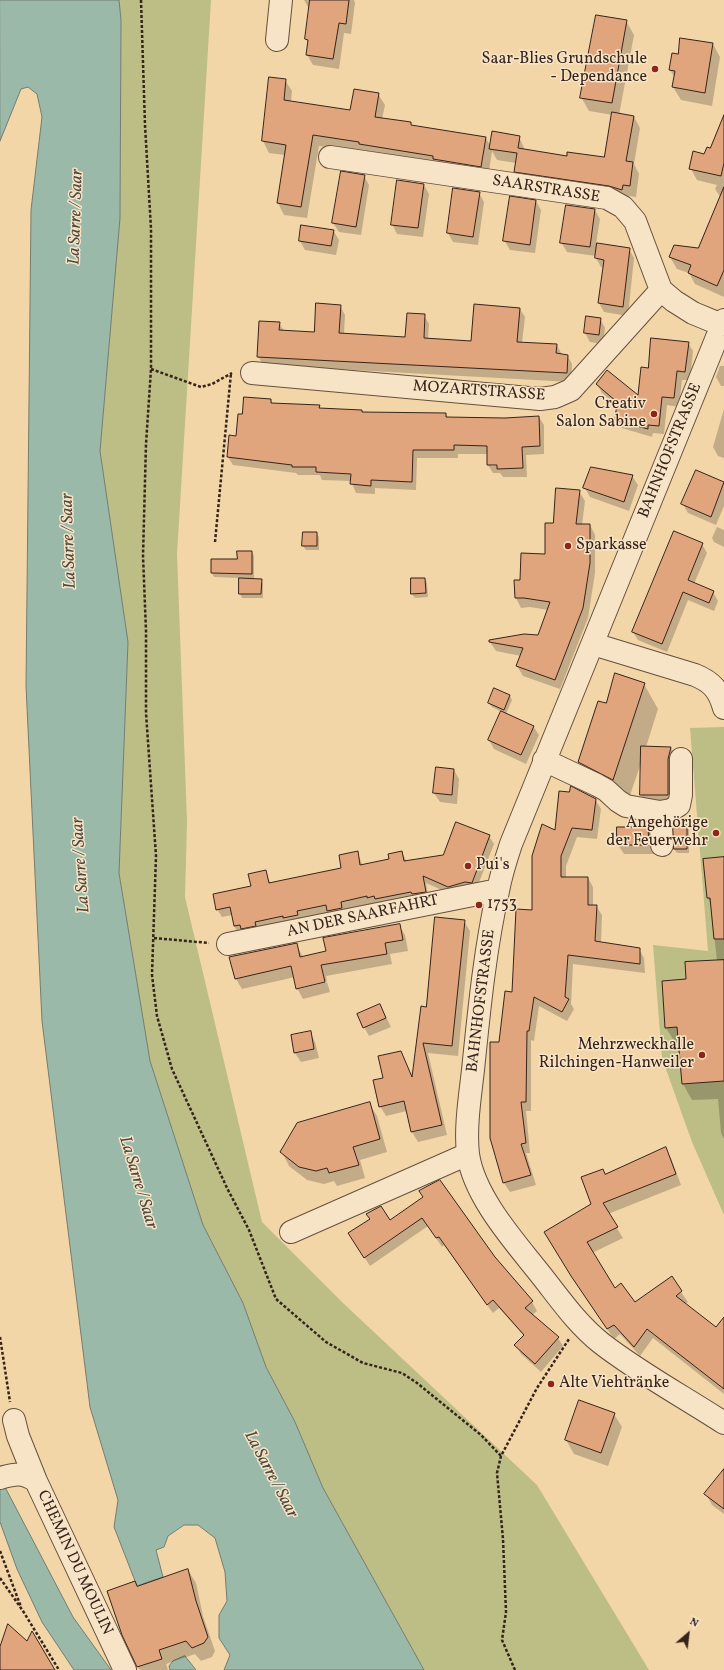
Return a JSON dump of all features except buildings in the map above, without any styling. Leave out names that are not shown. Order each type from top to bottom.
[{"type":"street","points":[[277,40],[281,0]]},
{"type":"street","name":"SAARSTRASSE","points":[[330,157],[607,198],[623,207],[635,221],[661,290]]},
{"type":"street","points":[[661,290],[674,301],[693,312],[723,323]]},
{"type":"street","name":"MOZARTSTRASSE","points":[[242,373],[540,399],[555,397],[571,390],[575,386],[661,290]]},
{"type":"street","name":"BAHNHOFSTRASSE","points":[[723,323],[511,844],[498,890],[476,1038],[468,1119],[468,1154],[474,1175],[485,1198],[504,1229],[579,1324],[601,1343],[622,1358],[724,1423]]},
{"type":"street","points":[[593,644],[707,680],[720,694],[724,708]]},
{"type":"street","points":[[544,760],[606,790],[626,806],[660,812],[671,810],[678,805],[681,795],[681,759]]},
{"type":"street","points":[[660,812],[662,845]]},
{"type":"street","name":"AN DER SAARFAHRT","points":[[228,944],[498,890]]},
{"type":"street","points":[[291,1232],[468,1154]]},
{"type":"street","points":[[14,1420],[18,1436],[36,1481]]},
{"type":"street","name":"CHEMIN DU MOULIN","points":[[6,1477],[25,1474],[36,1481],[125,1670]]},
{"type":"path","points":[[141,0],[145,125],[151,229],[151,369],[146,444],[143,556],[146,631],[146,713],[156,856],[154,938],[228,944]]},
{"type":"path","points":[[151,369],[201,387],[242,373],[215,542]]},
{"type":"path","points":[[515,1670],[502,1640],[506,1612],[497,1473],[501,1456],[534,1395],[572,1335]]},
{"type":"path","points":[[0,1337],[6,1382],[14,1420]]},
{"type":"path","points":[[0,1551],[23,1611]]},
{"type":"path","points":[[0,1578],[23,1611],[59,1670]]},
{"type":"green space","points":[[119,0],[211,0],[177,554],[187,821],[185,897],[262,1222],[343,1303],[537,1485],[649,1670],[424,1670],[323,1488],[295,1422],[266,1367],[243,1303],[203,1225],[150,1061],[119,873],[128,642],[100,451],[120,218],[121,20]]},
{"type":"green space","points":[[724,727],[724,1215],[692,1142],[662,1058],[653,945],[708,951],[690,728]]},
{"type":"water","name":"La Sarre / Saar","points":[[0,0],[119,0],[121,20],[120,218],[100,451],[128,642],[119,873],[150,1061],[203,1225],[243,1303],[266,1367],[295,1422],[323,1488],[424,1670],[224,1670],[230,1655],[219,1638],[219,1615],[227,1601],[225,1572],[215,1538],[198,1525],[184,1525],[168,1536],[164,1547],[156,1550],[163,1577],[137,1586],[114,1527],[118,1500],[90,1407],[42,1021],[26,686],[31,210],[42,117],[37,94],[28,87],[21,89],[0,141]]},
{"type":"water","points":[[0,1471],[6,1489],[73,1617],[111,1670],[74,1670],[42,1622],[17,1569],[0,1522]]},
{"type":"water","points":[[185,1656],[196,1670],[170,1670],[169,1666],[173,1661]]},
{"type":"place","name":"Saar-Blies Grundschule - Dependance","points":[[655,69]]},
{"type":"place","name":"Creativ Salon Sabine","points":[[654,414]]},
{"type":"place","name":"Sparkasse","points":[[568,546]]},
{"type":"place","name":"Angehörige der Feuerwehr","points":[[716,833]]},
{"type":"place","name":"Pui's","points":[[468,866]]},
{"type":"place","name":"1753","points":[[479,905]]},
{"type":"place","name":"Mehrzweckhalle Rilchingen-Hanweiler","points":[[702,1055]]},
{"type":"place","name":"Alte Viehtränke","points":[[551,1384]]}]
